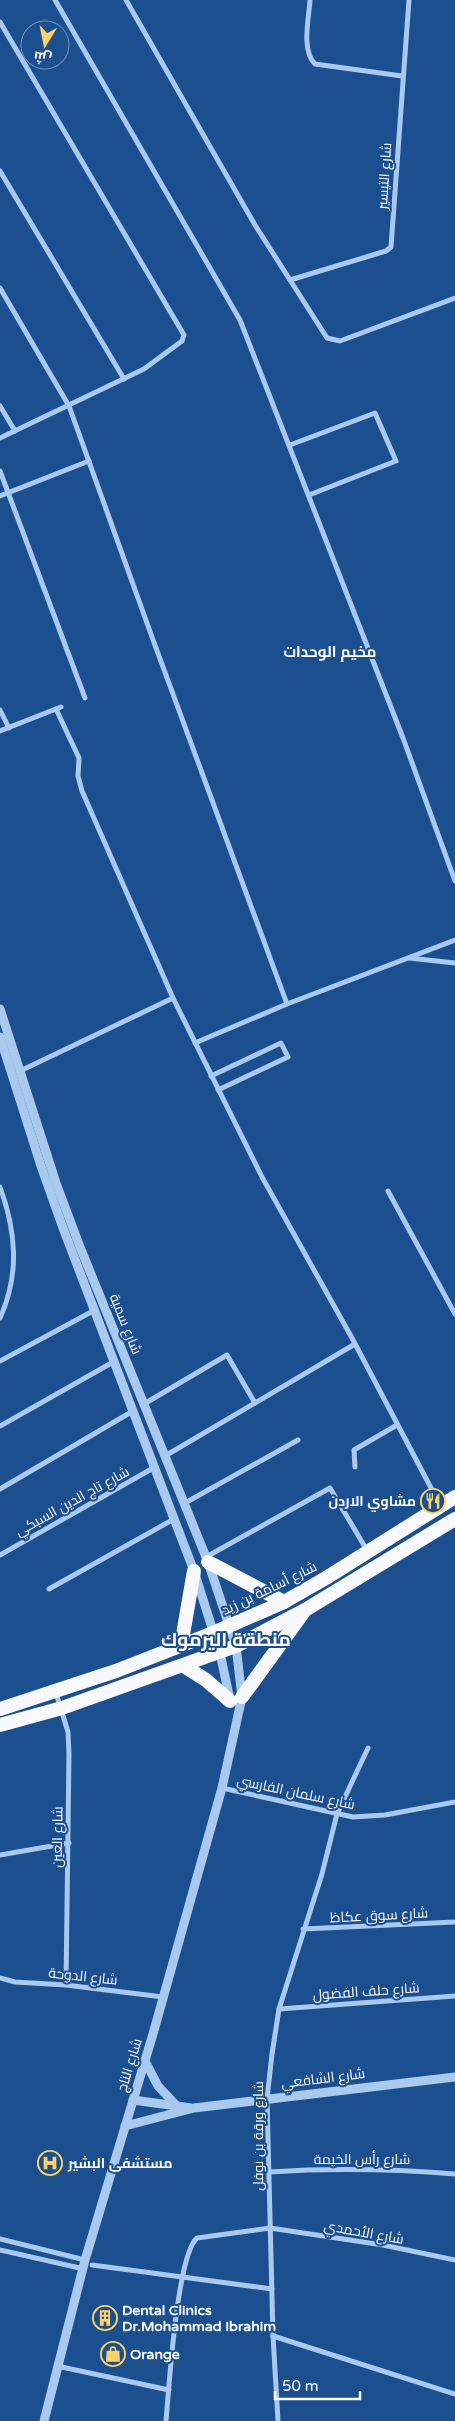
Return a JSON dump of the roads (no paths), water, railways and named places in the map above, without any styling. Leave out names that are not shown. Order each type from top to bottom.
[{"type":"highway","name":"شارع أسامة بن زيد","points":[[0,1709],[56,1692],[213,1634],[284,1602],[455,1497]]},
{"type":"highway","points":[[0,1725],[62,1708],[236,1646],[306,1610],[455,1519]]},
{"type":"highway","points":[[207,1560],[284,1602]]},
{"type":"highway","points":[[181,1646],[194,1571]]},
{"type":"highway","points":[[184,1666],[236,1699],[306,1610]]},
{"type":"street","points":[[55,0],[240,320],[403,738],[455,881]]},
{"type":"street","points":[[126,0],[225,175],[327,338],[336,341],[455,298]]},
{"type":"street","points":[[310,0],[308,49],[310,59],[315,64],[402,76]]},
{"type":"street","name":"شارع التيسير","points":[[290,280],[386,251],[391,247],[409,0]]},
{"type":"street","points":[[0,22],[183,332],[182,341],[144,369],[0,438]]},
{"type":"street","points":[[0,170],[124,379]]},
{"type":"street","points":[[0,288],[69,406],[158,656],[287,1004]]},
{"type":"street","points":[[0,406],[15,431]]},
{"type":"street","points":[[290,445],[375,413],[396,461],[309,495]]},
{"type":"street","points":[[0,496],[90,461]]},
{"type":"street","points":[[0,471],[7,494],[85,698]]},
{"type":"street","points":[[0,731],[59,708],[78,758],[78,776],[82,791],[173,998],[269,1192],[355,1344],[440,1506]]},
{"type":"street","points":[[0,710],[9,728]]},
{"type":"street","points":[[195,1043],[287,1004],[406,957],[455,940]]},
{"type":"street","points":[[406,957],[455,963]]},
{"type":"street","points":[[20,1071],[173,998]]},
{"type":"street","name":"شارع سمية","points":[[0,1009],[56,1183],[185,1503],[207,1560],[236,1646]]},
{"type":"street","name":"شارع سمية","points":[[0,1037],[40,1166],[156,1467],[194,1571],[220,1653]]},
{"type":"street","points":[[211,1076],[281,1042],[288,1057],[218,1090]]},
{"type":"street","points":[[0,1187],[13,1229],[15,1254],[13,1276],[7,1303],[0,1318]]},
{"type":"street","points":[[388,1191],[455,1314]]},
{"type":"street","points":[[0,1362],[95,1310]]},
{"type":"street","points":[[165,1456],[355,1344]]},
{"type":"street","points":[[144,1404],[227,1356],[256,1403]]},
{"type":"street","points":[[0,1426],[115,1361]]},
{"type":"street","points":[[0,1489],[134,1411]]},
{"type":"street","points":[[355,1468],[354,1450],[397,1425]]},
{"type":"street","points":[[185,1503],[298,1440]]},
{"type":"street","name":"شارع تاج الدين السبكي","points":[[0,1555],[156,1467]]},
{"type":"street","points":[[207,1560],[330,1488],[368,1552]]},
{"type":"street","points":[[49,1589],[175,1519]]},
{"type":"street","name":"شارع التاج","points":[[44,2421],[82,2270],[88,2263],[125,2126],[222,1788],[238,1717],[236,1646]]},
{"type":"street","name":"شارع التاج","points":[[220,1653],[236,1699]]},
{"type":"street","name":"شارع العين","points":[[56,1692],[68,1732],[69,1754],[66,1985]]},
{"type":"street","name":"شارع ورقة بن نوفل","points":[[278,2421],[273,2336],[267,2099],[279,2009],[322,1874],[337,1814],[368,1748]]},
{"type":"street","name":"شارع سلمان الفارسي","points":[[222,1788],[353,1817],[385,1815],[455,1802]]},
{"type":"street","points":[[0,1855],[69,1842]]},
{"type":"street","name":"شارع سوق عكاظ","points":[[303,1929],[455,1922]]},
{"type":"street","name":"شارع الدوحة","points":[[0,1978],[15,1982],[66,1985],[163,1997]]},
{"type":"street","name":"شارع حلف الفضول","points":[[279,2009],[455,1996]]},
{"type":"street","points":[[145,2061],[158,2086],[175,2104]]},
{"type":"street","name":"شارع الشافعي","points":[[125,2126],[194,2108],[455,2077]]},
{"type":"street","name":"شارع الشافعي","points":[[133,2100],[194,2108]]},
{"type":"street","name":"شارع رأس الخيمة","points":[[268,2172],[327,2169],[413,2170],[455,2174]]},
{"type":"street","name":"شارع الأحمدي","points":[[182,2278],[188,2253],[192,2243],[197,2238],[270,2228],[383,2245],[455,2260]]},
{"type":"street","points":[[0,2238],[88,2263],[182,2278],[272,2289]]},
{"type":"street","points":[[0,2250],[82,2270]]},
{"type":"street","points":[[38,2259],[40,2250]]},
{"type":"street","points":[[166,2421],[182,2278]]},
{"type":"street","points":[[273,2336],[455,2394]]},
{"type":"street","points":[[57,2366],[169,2390]]},
{"type":"place","name":"مشاوي الاردن","points":[[433,1501]]},
{"type":"place","name":"مستشفى البشير","points":[[50,2163]]},
{"type":"place","name":"Dental Clinics Dr.Mohammad Ibrahim","points":[[105,2318]]},
{"type":"place","name":"Orange","points":[[113,2354]]},
{"type":"district","name":"مخيم الوحدات","points":[[330,652]]},
{"type":"district","name":"منطقة اليرموك","points":[[226,1639]]}]
